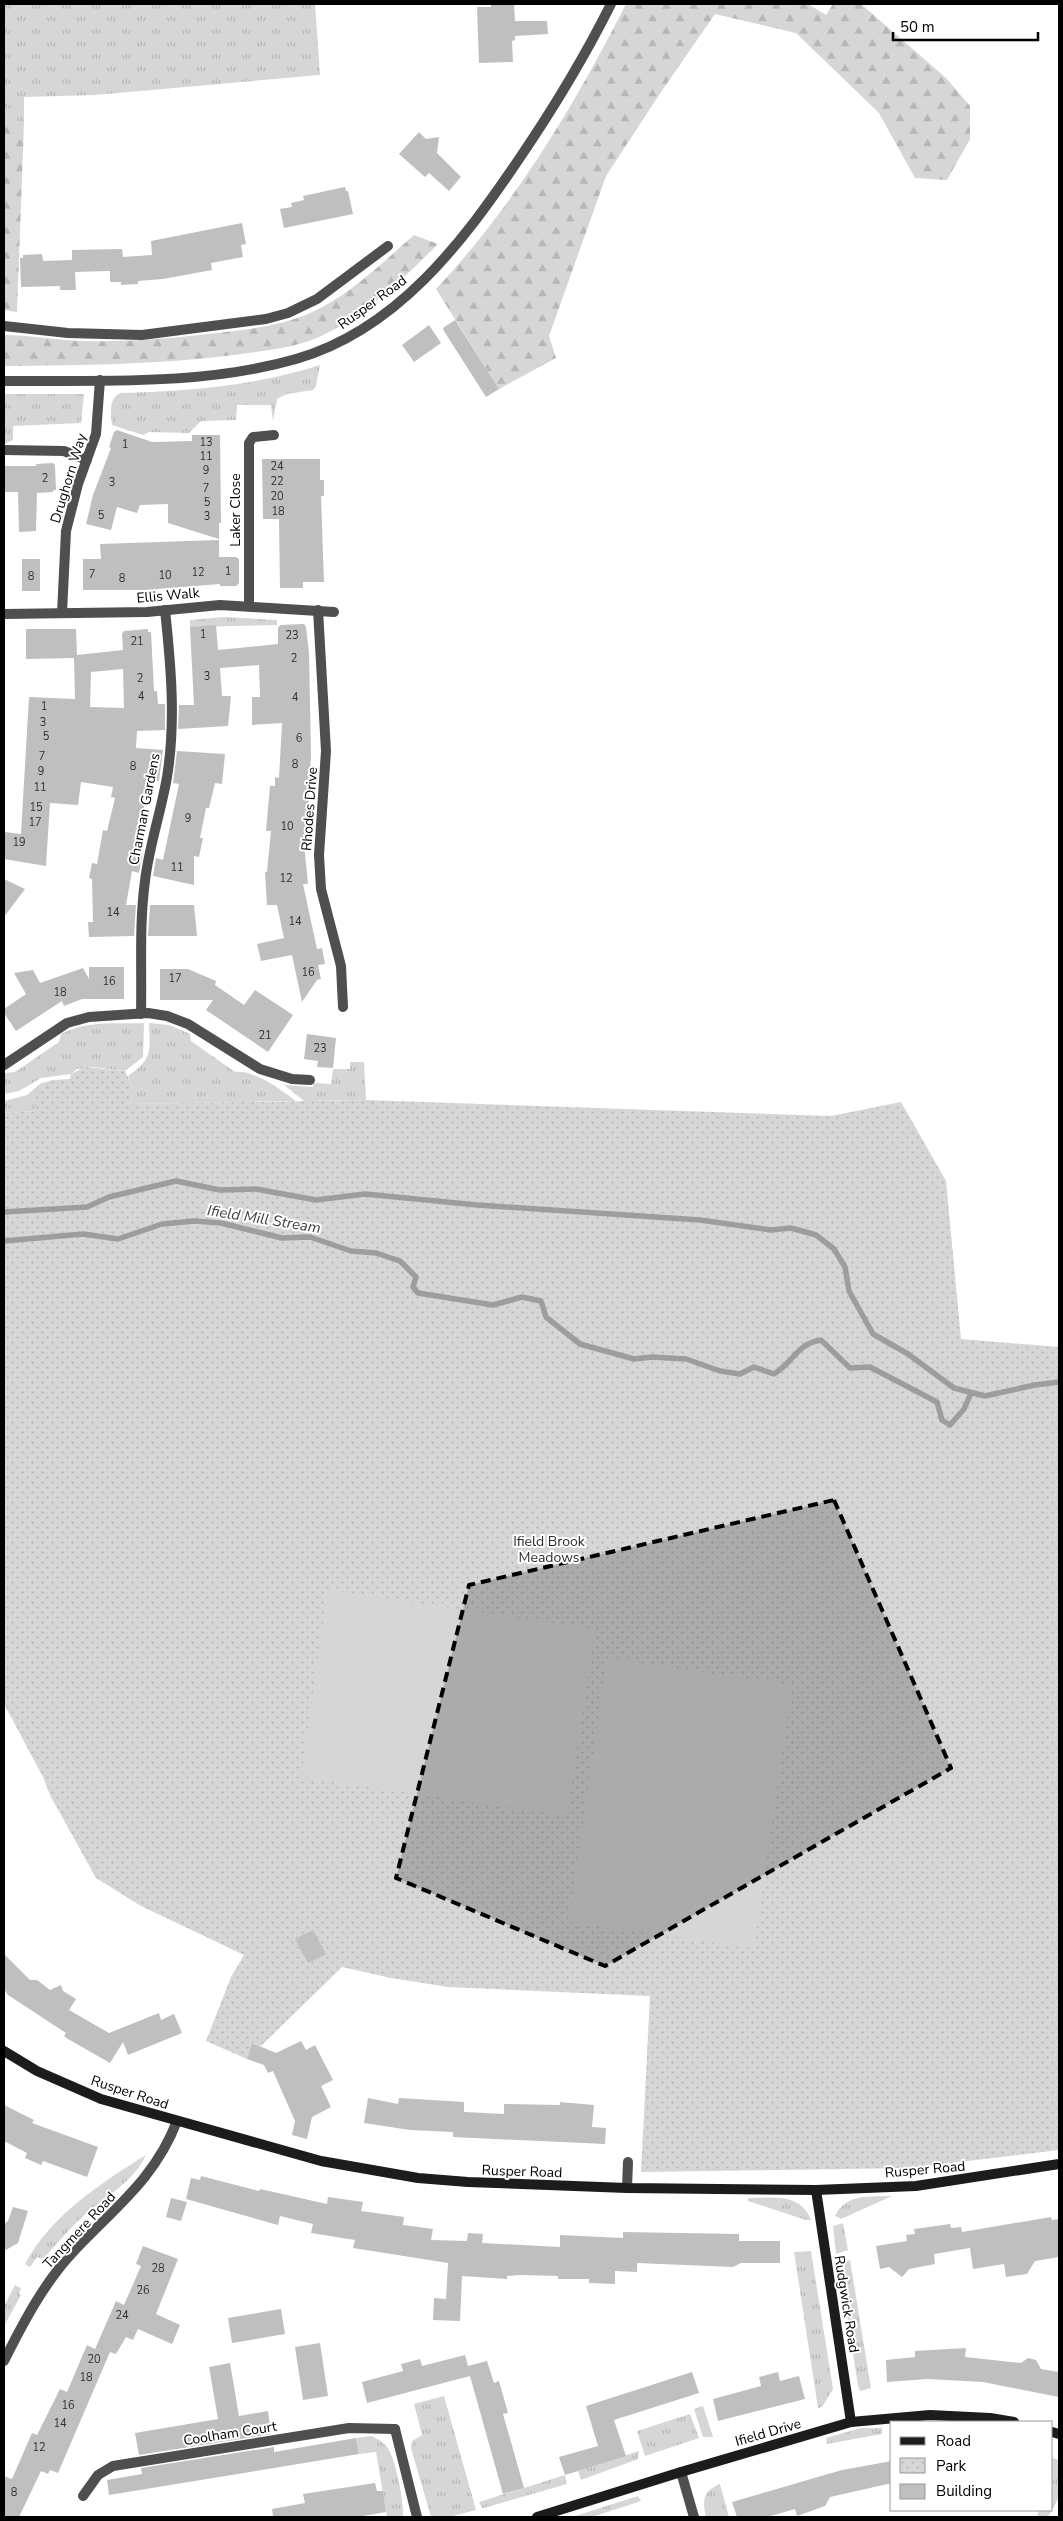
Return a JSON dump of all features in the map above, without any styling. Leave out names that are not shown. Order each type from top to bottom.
[{"type":"street","name":"Rusper Road","points":[[4,380],[100,380],[214,375],[277,364],[337,344],[390,310],[433,272],[486,209],[546,121],[611,4]]},
{"type":"street","points":[[4,326],[68,333],[142,335],[266,319],[288,313],[324,294],[388,246]]},
{"type":"street","name":"Drughorn Way","points":[[62,613],[66,531],[78,484],[99,419],[100,380]]},
{"type":"street","name":"Laker Close","points":[[249,606],[248,443],[252,437],[274,435]]},
{"type":"street","points":[[4,450],[64,451],[86,460]]},
{"type":"street","name":"Ellis Walk","points":[[4,614],[165,610],[202,606],[249,606],[334,612]]},
{"type":"street","name":"Charman Gardens","points":[[142,1014],[142,910],[145,879],[167,777],[170,744],[171,681],[165,610]]},
{"type":"street","name":"Rhodes Drive","points":[[318,610],[326,750],[319,855],[321,889],[341,966],[343,1007]]},
{"type":"street","points":[[4,1065],[67,1023],[89,1017],[142,1014],[166,1016],[188,1024],[244,1060],[267,1072],[292,1079],[310,1080]]},
{"type":"street","name":"Rusper Road","points":[[4,2050],[67,2086],[101,2099],[270,2148],[373,2172],[468,2182],[627,2188],[816,2190],[923,2185],[1059,2164]]},
{"type":"street","name":"Tangmere Road","points":[[4,2362],[17,2335],[55,2273],[146,2178],[168,2145],[177,2122]]},
{"type":"street","points":[[627,2188],[628,2162]]},
{"type":"street","name":"Rudgwick Road","points":[[816,2190],[851,2422]]},
{"type":"street","name":"Ifield Drive","points":[[537,2517],[851,2422],[930,2415],[990,2418],[1008,2421]]},
{"type":"street","name":"Coolham Court","points":[[84,2496],[98,2475],[112,2466],[349,2428],[395,2429],[417,2517]]},
{"type":"street","points":[[681,2472],[694,2517]]},
{"type":"highlighted area","points":[[834,1500],[951,1768],[605,1966],[396,1878],[469,1585]]},
{"type":"green space","points":[[4,4],[315,4],[320,75],[95,95],[24,97],[24,123],[4,118]]},
{"type":"green space","points":[[626,4],[808,4],[826,15],[833,4],[861,4],[946,78],[970,106],[970,139],[947,180],[915,178],[879,113],[796,33],[715,14],[606,176],[549,336],[556,358],[499,389],[436,289],[492,223],[541,153],[564,117]]},
{"type":"green space","points":[[4,118],[24,123],[17,312],[4,310]]},
{"type":"green space","points":[[414,235],[438,244],[368,308],[336,328],[309,341],[234,355],[176,361],[4,366],[4,335],[83,341],[146,340],[246,329],[272,325],[296,318],[323,307],[351,289]]},
{"type":"green space","points":[[320,365],[316,386],[313,390],[287,394],[277,399],[273,421],[271,405],[237,405],[236,420],[201,421],[189,433],[149,432],[143,435],[112,425],[112,402],[121,393],[172,391],[246,383]]},
{"type":"green space","points":[[4,394],[84,394],[81,423],[13,426],[13,440],[4,444]]},
{"type":"green space","points":[[224,617],[277,620],[277,625],[190,627],[190,620]]},
{"type":"green space","points":[[144,1023],[143,1057],[125,1071],[93,1067],[77,1069],[71,1074],[41,1078],[19,1091],[4,1094],[4,1073],[15,1072],[59,1042],[61,1034],[91,1025]]},
{"type":"green space","points":[[149,1023],[169,1025],[190,1034],[191,1041],[235,1072],[259,1077],[296,1101],[130,1104],[133,1088],[128,1076],[142,1064],[148,1054],[150,1041]]},
{"type":"green space","points":[[350,1062],[364,1062],[366,1100],[304,1101],[284,1085],[313,1087],[314,1083],[331,1084],[333,1069],[350,1069]]},
{"type":"green space","name":"Ifield Brook Meadows","points":[[85,1067],[125,1071],[133,1088],[130,1104],[366,1100],[831,1116],[901,1102],[946,1181],[961,1339],[1059,1347],[1059,2150],[909,2168],[641,2172],[650,1996],[448,1987],[391,1978],[342,1967],[261,2046],[252,2043],[247,2059],[206,2041],[231,1977],[244,1955],[141,1906],[96,1878],[51,1797],[43,1777],[4,1704],[4,1113],[36,1111],[36,1093],[40,1084],[52,1080],[70,1079],[71,1074]]},
{"type":"green space","points":[[40,1084],[36,1094],[36,1111],[4,1113],[4,1101],[27,1095]]},
{"type":"green space","points":[[328,1590],[595,1629],[567,1816],[301,1777]]},
{"type":"green space","points":[[607,1658],[792,1685],[754,1948],[569,1922]]},
{"type":"green space","points":[[146,2155],[133,2175],[77,2222],[43,2259],[37,2257],[30,2267],[25,2264],[48,2231],[62,2216],[95,2189]]},
{"type":"green space","points":[[892,2196],[841,2219],[835,2216],[845,2203],[852,2200]]},
{"type":"green space","points":[[748,2198],[784,2198],[793,2201],[806,2211],[811,2220],[748,2201]]},
{"type":"green space","points":[[843,2223],[848,2250],[836,2254],[833,2226]]},
{"type":"green space","points":[[811,2251],[833,2389],[822,2407],[818,2408],[794,2252]]},
{"type":"green space","points":[[850,2260],[871,2388],[860,2391],[839,2263]]},
{"type":"green space","points":[[15,2285],[21,2288],[19,2294],[21,2295],[4,2326],[4,2306]]},
{"type":"green space","points":[[444,2396],[476,2510],[449,2517],[431,2517],[411,2448],[412,2441],[422,2435],[414,2404]]},
{"type":"green space","points":[[703,2406],[713,2437],[703,2437],[694,2409]]},
{"type":"green space","points":[[690,2414],[699,2438],[645,2456],[637,2431]]},
{"type":"green space","points":[[861,2428],[882,2428],[882,2434],[827,2444],[826,2438]]},
{"type":"green space","points":[[371,2436],[384,2444],[390,2453],[399,2481],[403,2517],[387,2517],[376,2452],[359,2454],[356,2438]]},
{"type":"green space","points":[[639,2451],[638,2459],[581,2480],[578,2471]]},
{"type":"green space","points":[[1053,2458],[1059,2460],[1059,2497],[1053,2508]]},
{"type":"green space","points":[[565,2475],[567,2484],[484,2508],[482,2508],[479,2502]]},
{"type":"green space","points":[[720,2484],[729,2517],[706,2517],[705,2497],[710,2490]]},
{"type":"green space","points":[[638,2496],[641,2501],[592,2517],[572,2517]]},
{"type":"green space","points":[[1039,2511],[1051,2511],[1048,2517],[1037,2517]]},
{"type":"building","points":[[491,4],[514,4],[515,21],[547,21],[548,34],[515,36],[515,40],[512,41],[513,62],[479,63],[477,7],[491,7]]},
{"type":"building","points":[[419,132],[426,139],[439,137],[437,153],[461,177],[449,191],[429,173],[425,177],[399,154]]},
{"type":"building","points":[[345,187],[346,191],[348,191],[353,214],[284,228],[280,209],[292,207],[291,203],[304,200],[303,196]]},
{"type":"building","points":[[242,223],[246,244],[241,245],[243,257],[211,263],[212,270],[163,279],[138,281],[138,284],[121,285],[121,282],[110,282],[110,271],[75,272],[76,290],[60,290],[60,286],[21,287],[20,258],[23,258],[23,255],[42,254],[43,261],[72,260],[72,250],[122,249],[123,257],[152,255],[151,241]]},
{"type":"building","points":[[455,320],[499,389],[486,397],[444,331],[443,328]]},
{"type":"building","points":[[429,325],[441,343],[414,362],[402,345]]},
{"type":"building","points":[[117,430],[152,442],[192,441],[192,435],[220,435],[221,523],[219,523],[219,539],[168,523],[168,504],[140,505],[137,513],[117,507],[111,530],[86,524],[93,495],[111,448],[109,447],[114,432]]},
{"type":"building","points":[[262,459],[320,459],[320,480],[324,480],[324,496],[321,496],[324,582],[303,582],[303,588],[280,588],[279,519],[263,519]]},
{"type":"building","points":[[53,463],[55,465],[56,490],[53,490],[53,492],[37,493],[36,531],[19,532],[18,492],[4,492],[4,466],[36,466],[36,464]]},
{"type":"building","points":[[219,540],[219,557],[236,557],[239,559],[239,583],[236,586],[220,586],[220,584],[145,590],[83,590],[83,559],[101,559],[100,544]]},
{"type":"building","points":[[22,559],[40,559],[40,591],[22,591]]},
{"type":"building","points":[[304,624],[309,653],[311,755],[307,835],[303,834],[308,884],[303,884],[317,949],[322,948],[325,964],[318,965],[321,979],[317,980],[302,1002],[292,955],[261,961],[257,944],[284,938],[277,905],[267,905],[265,872],[267,872],[271,831],[266,831],[270,786],[275,786],[275,777],[279,778],[282,723],[252,725],[252,697],[260,697],[259,665],[220,668],[222,696],[231,696],[228,726],[178,729],[179,705],[194,705],[190,627],[216,625],[218,650],[278,644],[278,628],[280,625]]},
{"type":"building","points":[[26,629],[76,629],[77,655],[123,650],[122,634],[124,631],[148,629],[148,632],[151,632],[154,691],[157,691],[158,704],[165,704],[165,730],[137,731],[136,748],[163,750],[159,781],[150,780],[134,854],[142,856],[139,873],[132,871],[126,905],[136,905],[134,936],[89,937],[88,922],[93,922],[92,879],[89,878],[92,863],[97,864],[103,830],[107,831],[115,798],[111,797],[113,787],[81,782],[78,805],[50,803],[46,866],[4,859],[5,832],[21,834],[29,697],[75,699],[74,658],[26,659]],"holes":[[[123,669],[124,708],[90,707],[91,672]]]},
{"type":"building","points":[[177,751],[225,754],[222,784],[215,783],[209,808],[206,808],[200,838],[203,838],[199,857],[194,856],[194,885],[153,876],[156,858],[163,860],[179,784],[173,783]]},
{"type":"building","points":[[4,879],[25,889],[4,917]]},
{"type":"building","points":[[150,905],[194,905],[197,936],[148,936]]},
{"type":"building","points":[[89,967],[124,967],[124,999],[82,999],[64,1006],[62,1001],[16,1031],[4,1013],[4,1009],[26,994],[14,973],[33,970],[40,983],[83,968],[89,979]]},
{"type":"building","points":[[160,969],[188,969],[216,981],[215,985],[244,1005],[255,990],[293,1015],[268,1052],[206,1010],[213,1000],[160,1000]]},
{"type":"building","points":[[307,1034],[336,1038],[333,1068],[317,1067],[318,1061],[304,1059]]},
{"type":"building","points":[[313,1930],[326,1954],[308,1963],[295,1939]]},
{"type":"building","points":[[4,1954],[30,1980],[37,1980],[50,1990],[61,1985],[63,1991],[76,1999],[69,2010],[109,2033],[159,2013],[161,2020],[174,2014],[182,2033],[128,2055],[123,2042],[110,2063],[68,2039],[64,2036],[66,2033],[8,1995],[4,1989]]},
{"type":"building","points":[[301,2041],[306,2050],[315,2045],[333,2080],[321,2086],[331,2107],[312,2117],[307,2139],[292,2135],[295,2121],[273,2071],[268,2073],[264,2065],[247,2059],[252,2043],[276,2053]]},
{"type":"building","points":[[368,2098],[398,2104],[399,2098],[464,2102],[464,2112],[504,2114],[504,2104],[560,2105],[560,2102],[594,2105],[592,2127],[606,2128],[605,2144],[453,2137],[453,2132],[410,2130],[364,2123]]},
{"type":"building","points":[[4,2105],[34,2120],[32,2123],[98,2147],[87,2177],[43,2161],[41,2165],[25,2158],[27,2153],[4,2141]]},
{"type":"building","points":[[201,2176],[259,2191],[260,2189],[327,2204],[328,2197],[363,2202],[361,2211],[404,2217],[403,2225],[433,2229],[431,2240],[467,2241],[468,2233],[483,2234],[482,2243],[560,2247],[560,2235],[623,2238],[623,2232],[739,2234],[739,2241],[780,2241],[780,2263],[741,2263],[733,2267],[637,2263],[637,2272],[615,2271],[615,2284],[589,2283],[589,2279],[558,2279],[558,2276],[520,2275],[507,2276],[507,2279],[462,2276],[460,2321],[433,2320],[434,2298],[446,2299],[448,2263],[353,2248],[355,2240],[311,2233],[313,2224],[280,2216],[278,2225],[186,2199],[191,2178],[200,2180]]},
{"type":"building","points":[[171,2198],[187,2202],[181,2221],[166,2217]]},
{"type":"building","points":[[13,2207],[28,2211],[18,2243],[4,2251],[4,2224],[8,2221]]},
{"type":"building","points":[[1051,2217],[1052,2220],[1059,2219],[1059,2257],[1035,2261],[1027,2274],[1006,2277],[1004,2264],[973,2269],[970,2248],[934,2254],[935,2264],[909,2269],[902,2277],[889,2267],[880,2269],[876,2246],[907,2241],[906,2235],[915,2234],[914,2229],[950,2224],[951,2228],[961,2227],[962,2232]]},
{"type":"building","points":[[143,2246],[178,2259],[156,2314],[180,2325],[172,2344],[138,2329],[133,2340],[126,2337],[116,2354],[110,2352],[58,2473],[50,2470],[48,2474],[41,2471],[19,2517],[4,2517],[4,2476],[12,2479],[32,2433],[37,2435],[60,2389],[67,2392],[87,2345],[95,2349],[116,2301],[124,2305],[141,2266],[136,2264]]},
{"type":"building","points":[[281,2309],[285,2334],[232,2343],[228,2318]]},
{"type":"building","points":[[320,2343],[328,2396],[303,2400],[295,2347]]},
{"type":"building","points":[[966,2348],[965,2357],[1021,2363],[1028,2358],[1036,2360],[1041,2369],[1059,2372],[1059,2397],[983,2382],[927,2379],[887,2382],[886,2360],[915,2357],[915,2351]]},
{"type":"building","points":[[465,2355],[468,2366],[487,2361],[494,2383],[499,2381],[508,2413],[503,2414],[524,2488],[503,2494],[470,2376],[367,2403],[362,2382],[403,2371],[401,2364],[420,2359],[422,2366]]},
{"type":"building","points":[[230,2363],[239,2416],[268,2411],[271,2434],[139,2455],[135,2433],[218,2419],[209,2367]]},
{"type":"building","points":[[692,2372],[699,2393],[614,2420],[626,2456],[565,2475],[559,2457],[598,2446],[586,2406]]},
{"type":"building","points":[[778,2372],[780,2381],[799,2376],[805,2399],[718,2421],[713,2399],[761,2386],[759,2377]]},
{"type":"building","points":[[356,2438],[359,2454],[109,2495],[107,2480],[142,2474],[141,2468],[274,2447],[274,2452]]},
{"type":"building","points":[[890,2461],[890,2483],[830,2497],[825,2506],[797,2516],[795,2509],[767,2517],[737,2517],[732,2502],[842,2470]]},
{"type":"building","points":[[375,2483],[377,2491],[383,2491],[386,2512],[357,2517],[273,2517],[272,2509],[305,2503],[303,2494]]},
{"type":"waterway","points":[[4,1212],[87,1207],[109,1197],[176,1181],[220,1190],[256,1189],[316,1200],[365,1194],[477,1205],[700,1220],[771,1230],[791,1228],[816,1235],[834,1249],[845,1267],[849,1291],[873,1334],[908,1354],[954,1388],[985,1396],[1035,1385],[1059,1382]]},
{"type":"waterway","name":"Ifield Mill Stream","points":[[4,1241],[83,1234],[118,1239],[162,1224],[194,1221],[221,1223],[282,1238],[310,1237],[351,1251],[376,1253],[400,1261],[416,1277],[413,1287],[418,1293],[493,1305],[522,1297],[541,1301],[546,1317],[580,1344],[634,1359],[652,1357],[686,1359],[720,1371],[740,1374],[754,1367],[774,1374],[806,1345],[821,1340],[850,1368],[870,1367],[937,1402],[942,1420],[950,1425],[964,1409],[971,1393]]}]
